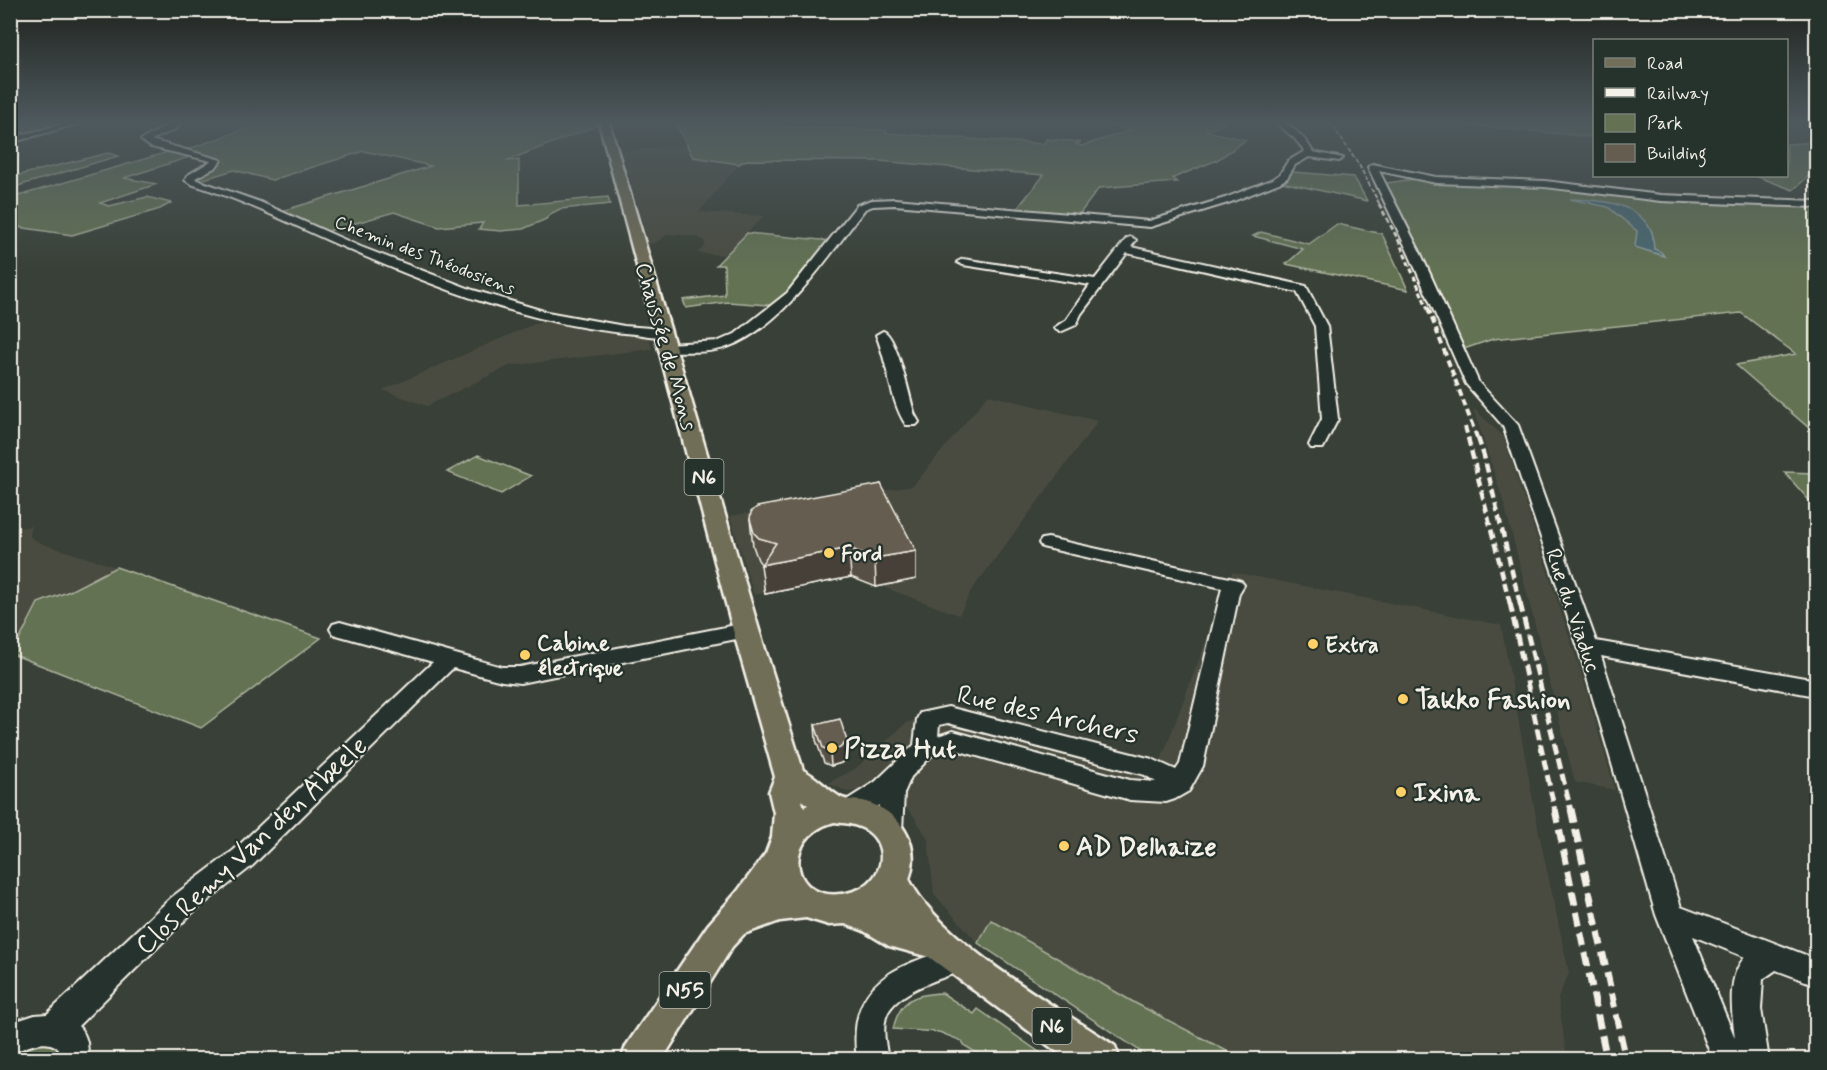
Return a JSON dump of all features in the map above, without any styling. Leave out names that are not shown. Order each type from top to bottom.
[{"type":"main road","name":"Chaussée de Mons","points":[[618,172],[746,630],[790,777],[784,792],[790,813],[784,849]]},
{"type":"main road","points":[[790,777],[842,810]]},
{"type":"main road","points":[[733,922],[784,849],[808,819],[842,810],[866,813],[879,820],[889,830],[898,850],[898,865],[893,879],[885,890],[874,898],[847,909],[819,908],[794,895],[786,885],[782,873],[784,849]]},
{"type":"main road","name":"N6","points":[[893,879],[901,896],[949,951],[1101,1059]]},
{"type":"main road","points":[[733,922],[780,906],[806,903]]},
{"type":"main road","name":"N6","points":[[847,909],[876,920],[901,935],[949,951]]},
{"type":"main road","name":"N55","points":[[640,1059],[720,936],[733,922]]},
{"type":"street","name":"Chemin des Théodosiens","points":[[200,172],[190,180],[260,203],[393,264],[509,305],[641,332],[665,340]]},
{"type":"street","points":[[665,340],[722,345],[740,337],[791,296],[854,216],[866,205],[895,202],[1143,224],[1164,221],[1276,181],[1286,172]]},
{"type":"street","name":"Rue du Viaduc","points":[[1374,172],[1415,254],[1473,384],[1510,425],[1588,647],[1670,915],[1730,1059]]},
{"type":"street","name":"Rue du Viaduc","points":[[1399,172],[1436,180],[1545,184],[1661,198],[1816,204]]},
{"type":"street","points":[[1060,328],[1071,322],[1143,224]]},
{"type":"street","points":[[1124,249],[1302,290],[1321,326],[1330,419],[1317,445]]},
{"type":"street","points":[[963,262],[1098,283]]},
{"type":"street","points":[[883,335],[911,422]]},
{"type":"street","name":"Rue des Archers","points":[[904,771],[925,748],[953,740],[1130,790],[1166,792],[1180,784],[1191,766],[1229,593],[1234,585],[1048,543]]},
{"type":"street","points":[[340,629],[502,674],[520,675],[746,630]]},
{"type":"street","points":[[1588,647],[1816,688]]},
{"type":"street","name":"Clos Remy Van den Abeele","points":[[53,1029],[182,905],[243,858],[448,660]]},
{"type":"street","points":[[842,810],[884,789],[904,771]]},
{"type":"street","points":[[889,830],[892,793],[904,771]]},
{"type":"street","points":[[1670,915],[1816,972]]},
{"type":"street","points":[[871,1054],[871,1014],[890,988],[949,951]]},
{"type":"street","points":[[1754,1059],[1745,991],[1756,964],[1776,957]]},
{"type":"street","points":[[10,1039],[37,1029],[53,1029],[66,1033],[73,1042],[73,1059]]},
{"type":"shaded area","points":[[627,172],[732,172],[699,212],[764,216],[724,255],[697,253],[705,246],[704,240],[694,236],[668,234],[655,243],[649,244]]},
{"type":"shaded area","points":[[548,318],[649,338],[652,349],[509,366],[427,406],[383,390]]},
{"type":"shaded area","points":[[988,395],[1098,421],[971,591],[959,615],[850,575],[754,595],[730,516],[913,486]]},
{"type":"shaded area","points":[[1473,408],[1503,436],[1581,672],[1615,790],[1575,782],[1504,503]]},
{"type":"shaded area","points":[[31,526],[30,537],[43,544],[116,567],[70,591],[38,603],[21,634],[11,637],[11,529]]},
{"type":"shaded area","points":[[1232,572],[1501,625],[1539,833],[1569,973],[1558,998],[1567,1059],[1242,1059],[1135,1003],[991,920],[978,943],[934,894],[928,839],[914,816],[899,801],[871,789],[848,792],[828,783],[855,769],[905,724],[938,709],[959,711],[1204,783],[1160,763]]},
{"type":"green space","points":[[31,172],[65,172],[11,188],[11,177]]},
{"type":"green space","points":[[100,172],[143,172],[124,178],[157,184],[100,203],[109,206],[147,197],[171,203],[160,209],[72,235],[11,226],[11,198]]},
{"type":"green space","points":[[199,172],[228,172],[194,182],[190,180]]},
{"type":"green space","points":[[241,172],[298,172],[272,180]]},
{"type":"green space","points":[[411,172],[519,172],[519,205],[608,197],[610,204],[560,209],[546,219],[523,229],[501,231],[479,229],[483,223],[439,227],[394,212],[325,232],[282,211]]},
{"type":"green space","points":[[1008,172],[1188,172],[1173,178],[1177,182],[1099,188],[1078,216],[1015,211],[1044,175]]},
{"type":"green space","points":[[1293,172],[1354,177],[1367,201],[1282,182]]},
{"type":"green space","points":[[1788,172],[1816,172],[1816,179],[1809,176],[1793,190],[1759,177],[1788,177]]},
{"type":"green space","points":[[1414,179],[1547,185],[1662,199],[1816,206],[1816,434],[1736,365],[1796,354],[1741,313],[1493,339],[1458,351],[1386,183]]},
{"type":"green space","points":[[1337,224],[1382,234],[1408,290],[1286,264],[1303,249],[1253,236],[1261,232],[1309,244]]},
{"type":"green space","points":[[747,233],[833,241],[779,306],[728,302],[686,308],[683,300],[725,295],[724,265],[716,265]]},
{"type":"green space","points":[[478,455],[531,476],[501,494],[447,472]]},
{"type":"green space","points":[[1784,472],[1816,473],[1816,508]]},
{"type":"green space","points":[[116,567],[321,638],[201,728],[12,654],[38,603],[70,591]]},
{"type":"green space","points":[[991,920],[1135,1003],[1242,1059],[1152,1059],[978,943]]},
{"type":"green space","points":[[942,993],[974,1014],[978,1009],[1049,1059],[987,1059],[965,1046],[962,1041],[939,1032],[893,1029],[900,1011],[910,1000],[924,995]]},
{"type":"green space","points":[[23,1040],[60,1045],[62,1059],[11,1060],[11,1045]]},
{"type":"water","points":[[1570,199],[1615,204],[1636,213],[1651,230],[1654,249],[1664,256],[1635,247],[1637,231],[1608,207]]},
{"type":"building","points":[[881,484],[916,551],[875,558],[849,548],[761,565],[776,543],[759,538],[754,533],[750,519],[751,512],[757,507]]},
{"type":"building","points":[[840,719],[847,741],[840,748],[830,751],[823,748],[815,725]]},
{"type":"railway","points":[[1363,172],[1380,205]]},
{"type":"railway","points":[[1379,204],[1398,239],[1428,309]]},
{"type":"railway","points":[[1428,308],[1478,440]]},
{"type":"railway","points":[[1465,427],[1469,440]]},
{"type":"railway","points":[[1468,438],[1510,604]]},
{"type":"railway","points":[[1478,438],[1520,604]]},
{"type":"railway","points":[[1510,603],[1555,811]]},
{"type":"railway","points":[[1520,603],[1571,811]]},
{"type":"railway","points":[[1555,809],[1607,1060]]},
{"type":"railway","points":[[1571,809],[1626,1060]]},
{"type":"place","name":"Ford","points":[[829,553]]},
{"type":"place","name":"Extra","points":[[1313,644]]},
{"type":"place","name":"Cabine électrique","points":[[525,655]]},
{"type":"place","name":"Takko Fashion","points":[[1403,699]]},
{"type":"place","name":"Pizza Hut","points":[[832,748]]},
{"type":"place","name":"Ixina","points":[[1401,792]]},
{"type":"place","name":"AD Delhaize","points":[[1064,846]]}]
